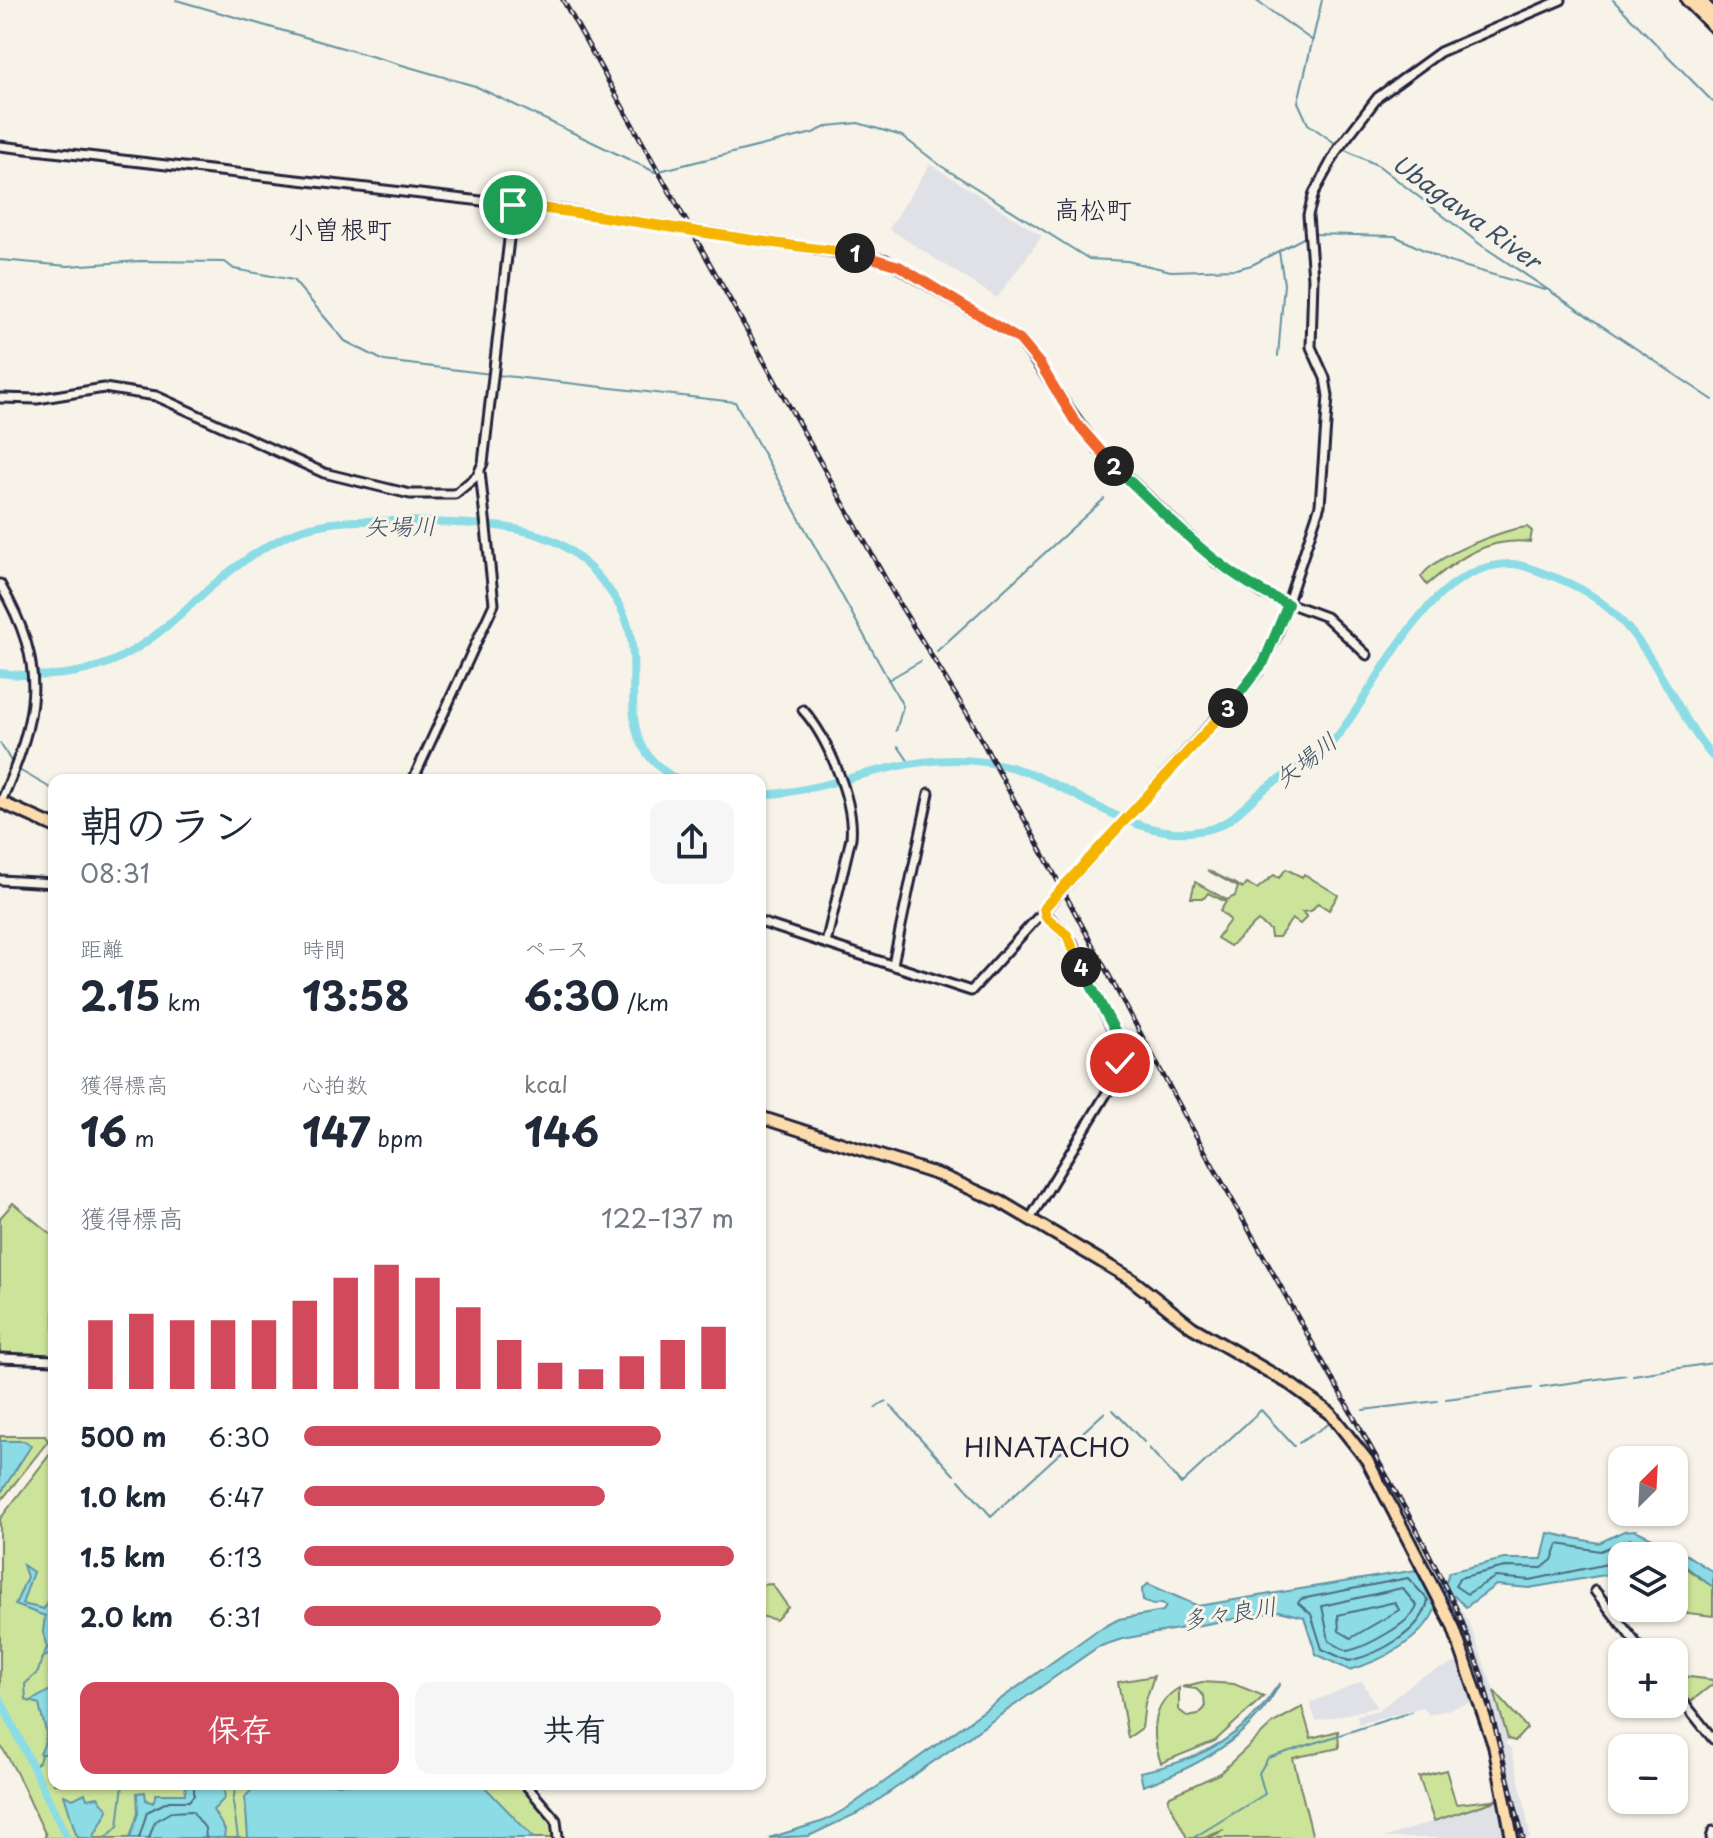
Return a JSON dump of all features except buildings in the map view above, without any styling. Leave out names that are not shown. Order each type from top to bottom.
[{"type":"highway","points":[[1687,0],[1713,26]]},
{"type":"highway","points":[[1700,0],[1713,14]]},
{"type":"highway","points":[[0,802],[48,823]]},
{"type":"highway","points":[[766,1119],[959,1182],[1030,1219],[1131,1279],[1192,1327],[1290,1384],[1330,1413],[1365,1458],[1443,1603],[1465,1656],[1494,1745],[1512,1838]]},
{"type":"street","points":[[1030,1219],[1117,1075],[1122,1046],[1069,937],[1043,911],[1250,683],[1273,645],[1320,505],[1327,385],[1311,347],[1313,278],[1308,212],[1314,193],[1340,146],[1378,97],[1440,52],[1561,0]]},
{"type":"street","points":[[0,146],[606,216],[781,246],[860,254],[899,266],[1020,340],[1040,364],[1074,420],[1112,464],[1216,562],[1253,588],[1326,617],[1367,655]]},
{"type":"street","points":[[416,774],[491,613],[495,596],[480,471],[513,205]]},
{"type":"street","points":[[0,398],[37,399],[104,388],[156,396],[324,473],[410,494],[455,494],[480,471]]},
{"type":"street","points":[[0,584],[21,622],[31,652],[32,692],[22,750],[0,802]]},
{"type":"street","points":[[803,710],[819,728],[852,821],[851,838],[826,943]]},
{"type":"street","points":[[893,964],[929,793]]},
{"type":"street","points":[[0,880],[48,883]]},
{"type":"street","points":[[766,924],[971,991],[1038,917]]},
{"type":"street","points":[[0,1358],[48,1360]]},
{"type":"street","points":[[1595,1591],[1632,1638]]},
{"type":"street","points":[[1688,1708],[1713,1739]]},
{"type":"street","points":[[530,1790],[556,1820],[558,1838]]},
{"type":"street","points":[[1711,1838],[1713,1831]]},
{"type":"shaded area","points":[[930,164],[1042,236],[997,298],[889,229]]},
{"type":"shaded area","points":[[1455,1599],[1470,1624],[1494,1691],[1508,1739],[1505,1744],[1511,1748],[1525,1805],[1530,1838],[1518,1838],[1499,1750],[1503,1749],[1502,1745],[1498,1745],[1484,1695],[1447,1601]]},
{"type":"shaded area","points":[[1459,1661],[1463,1663],[1476,1701],[1429,1715],[1423,1707],[1359,1724],[1357,1715],[1379,1710],[1420,1677]]},
{"type":"shaded area","points":[[1362,1681],[1377,1707],[1316,1721],[1310,1703]]},
{"type":"shaded area","points":[[1501,1799],[1507,1838],[1383,1838],[1491,1802]]},
{"type":"green space","points":[[1527,527],[1532,531],[1530,542],[1487,546],[1462,558],[1427,585],[1421,577],[1454,552],[1502,533]]},
{"type":"green space","points":[[1286,869],[1302,877],[1304,874],[1338,895],[1329,910],[1318,903],[1311,911],[1302,912],[1307,917],[1300,924],[1292,919],[1279,937],[1271,937],[1270,930],[1258,921],[1230,946],[1217,938],[1230,920],[1220,911],[1226,902],[1208,893],[1204,898],[1191,898],[1195,882],[1227,900],[1235,896],[1238,887],[1207,870],[1243,888],[1247,884],[1257,889],[1274,875],[1279,878]]},
{"type":"green space","points":[[13,1203],[48,1232],[48,1356],[0,1353],[0,1218]]},
{"type":"green space","points":[[0,1436],[45,1436],[48,1441],[0,1502]]},
{"type":"green space","points":[[48,1457],[48,1790],[524,1790],[551,1820],[553,1838],[44,1838],[46,1835],[24,1788],[0,1745],[0,1519]]},
{"type":"green space","points":[[1688,1570],[1713,1587],[1713,1616],[1688,1613]]},
{"type":"green space","points":[[766,1584],[772,1584],[788,1607],[776,1620],[766,1618]]},
{"type":"green space","points":[[1154,1676],[1145,1703],[1142,1728],[1128,1738],[1118,1682]]},
{"type":"green space","points":[[1688,1677],[1713,1680],[1713,1684],[1690,1702]]},
{"type":"green space","points":[[1202,1682],[1234,1684],[1264,1696],[1215,1741],[1161,1763],[1155,1732],[1158,1712],[1179,1688],[1179,1710],[1188,1717],[1198,1715],[1205,1708],[1204,1696],[1196,1689],[1182,1687]]},
{"type":"green space","points":[[1494,1691],[1527,1728],[1515,1741],[1508,1739]]},
{"type":"green space","points":[[1302,1707],[1311,1738],[1338,1731],[1339,1748],[1293,1758],[1313,1838],[1208,1838],[1224,1830],[1204,1838],[1187,1838],[1168,1800],[1170,1796],[1219,1774],[1273,1723]]},
{"type":"green space","points":[[1446,1770],[1456,1804],[1501,1799],[1434,1821],[1419,1777]]},
{"type":"water","points":[[0,1441],[25,1441],[31,1446],[0,1494]]},
{"type":"water","points":[[1635,1530],[1661,1542],[1608,1542],[1608,1574],[1529,1588],[1496,1585],[1466,1607],[1454,1596],[1437,1604],[1424,1627],[1402,1646],[1376,1661],[1349,1670],[1316,1654],[1304,1617],[1279,1611],[1122,1639],[1098,1647],[864,1810],[809,1836],[769,1838],[824,1821],[849,1807],[1096,1631],[1119,1619],[1163,1611],[1166,1606],[1162,1603],[1153,1605],[1143,1601],[1142,1589],[1148,1584],[1198,1606],[1416,1570],[1428,1590],[1446,1582],[1449,1572],[1504,1559],[1542,1559],[1548,1533],[1599,1543],[1624,1531]]},
{"type":"water","points":[[1688,1556],[1713,1572],[1713,1587],[1688,1568]]},
{"type":"water","points":[[23,1565],[33,1572],[22,1604],[44,1609],[48,1601],[48,1655],[42,1658],[47,1648],[43,1632],[45,1616],[15,1605],[27,1577]]},
{"type":"water","points":[[1280,1683],[1255,1719],[1222,1748],[1184,1769],[1143,1786],[1140,1772],[1175,1764],[1221,1743],[1264,1705]]},
{"type":"water","points":[[48,1691],[46,1754],[40,1754],[46,1729],[39,1704],[31,1701]]},
{"type":"water","points":[[185,1790],[224,1790],[225,1798],[213,1810],[225,1830],[224,1838],[130,1838],[138,1813],[137,1793],[145,1792],[146,1800],[153,1803],[156,1794],[185,1794]]},
{"type":"water","points":[[251,1790],[488,1790],[534,1838],[248,1838],[245,1797]]},
{"type":"water","points":[[85,1793],[87,1799],[98,1797],[108,1810],[93,1838],[80,1838],[76,1834],[64,1795],[73,1799]]},
{"type":"waterway","points":[[176,0],[475,86],[655,172],[813,133],[828,126],[858,123],[902,136],[941,166],[1089,259],[1127,261],[1171,271],[1236,269],[1252,265],[1307,236]]},
{"type":"waterway","points":[[1255,0],[1313,41]]},
{"type":"waterway","name":"Ubagawa River","points":[[1322,0],[1298,102],[1308,124],[1345,150],[1379,166],[1481,245],[1713,400]]},
{"type":"waterway","points":[[1613,0],[1713,102]]},
{"type":"waterway","points":[[1313,234],[1395,236],[1446,261],[1545,290]]},
{"type":"waterway","points":[[1278,356],[1284,284],[1279,251]]},
{"type":"waterway","points":[[0,260],[68,266],[140,261],[225,262],[234,269],[293,280],[345,341],[384,361],[491,374]]},
{"type":"waterway","points":[[497,375],[735,402],[903,706],[896,731]]},
{"type":"waterway","points":[[937,651],[1104,499]]},
{"type":"waterway","name":"矢場川","points":[[0,673],[52,675],[93,668],[128,654],[157,634],[246,560],[301,530],[338,522],[376,521],[463,523],[508,528],[538,535],[564,546],[606,585],[629,629],[637,731],[644,749],[670,774]]},
{"type":"waterway","name":"矢場川","points":[[766,794],[820,786],[904,765],[964,760],[1024,771],[1103,810],[1156,830],[1184,832],[1213,828],[1227,821],[1266,788],[1311,760],[1335,739],[1409,630],[1431,604],[1455,583],[1482,569],[1512,564],[1580,588],[1618,617],[1650,657],[1690,725],[1713,757]]},
{"type":"waterway","points":[[888,680],[921,661]]},
{"type":"waterway","points":[[0,743],[12,763]]},
{"type":"waterway","points":[[898,746],[909,762]]},
{"type":"waterway","points":[[19,770],[48,787]]},
{"type":"waterway","points":[[1633,1375],[1713,1363]]},
{"type":"waterway","points":[[1540,1387],[1626,1375]]},
{"type":"waterway","points":[[1446,1399],[1532,1388]]},
{"type":"waterway","points":[[875,1408],[886,1401]]},
{"type":"waterway","points":[[1363,1410],[1437,1401]]},
{"type":"waterway","points":[[891,1406],[954,1475]]},
{"type":"waterway","points":[[1113,1410],[1144,1442]]},
{"type":"waterway","points":[[1149,1448],[1181,1484],[1261,1410],[1294,1446]]},
{"type":"waterway","points":[[959,1480],[991,1516],[1105,1412]]},
{"type":"waterway","points":[[1299,1443],[1330,1423]]},
{"type":"waterway","points":[[31,1702],[26,1700],[25,1684],[38,1672],[42,1658]]},
{"type":"waterway","points":[[0,1699],[67,1838]]},
{"type":"waterway","points":[[1193,1838],[1265,1794],[1259,1773],[1268,1758],[1411,1712]]},
{"type":"waterway","points":[[34,1766],[41,1755]]},
{"type":"waterway","points":[[106,1838],[118,1826],[122,1790]]},
{"type":"waterway","name":"多々良川","points":[[235,1790],[233,1802],[238,1838]]},
{"type":"railway","points":[[563,0],[900,605],[968,715],[1189,1123],[1418,1532],[1460,1616],[1482,1676],[1523,1838]]},
{"type":"district","name":"高松町","points":[[1093,208]]},
{"type":"district","name":"小曽根町","points":[[340,228]]},
{"type":"district","name":"HINATACHO","points":[[1047,1446]]},
{"type":"route","points":[[513,205],[606,216],[781,246],[860,254],[899,266],[1020,340],[1040,364],[1074,420],[1112,464],[1216,562],[1253,588],[1288,604],[1273,645],[1250,683],[1044,908],[1046,917],[1072,942],[1081,966],[1120,1040],[1120,1063]]}]
